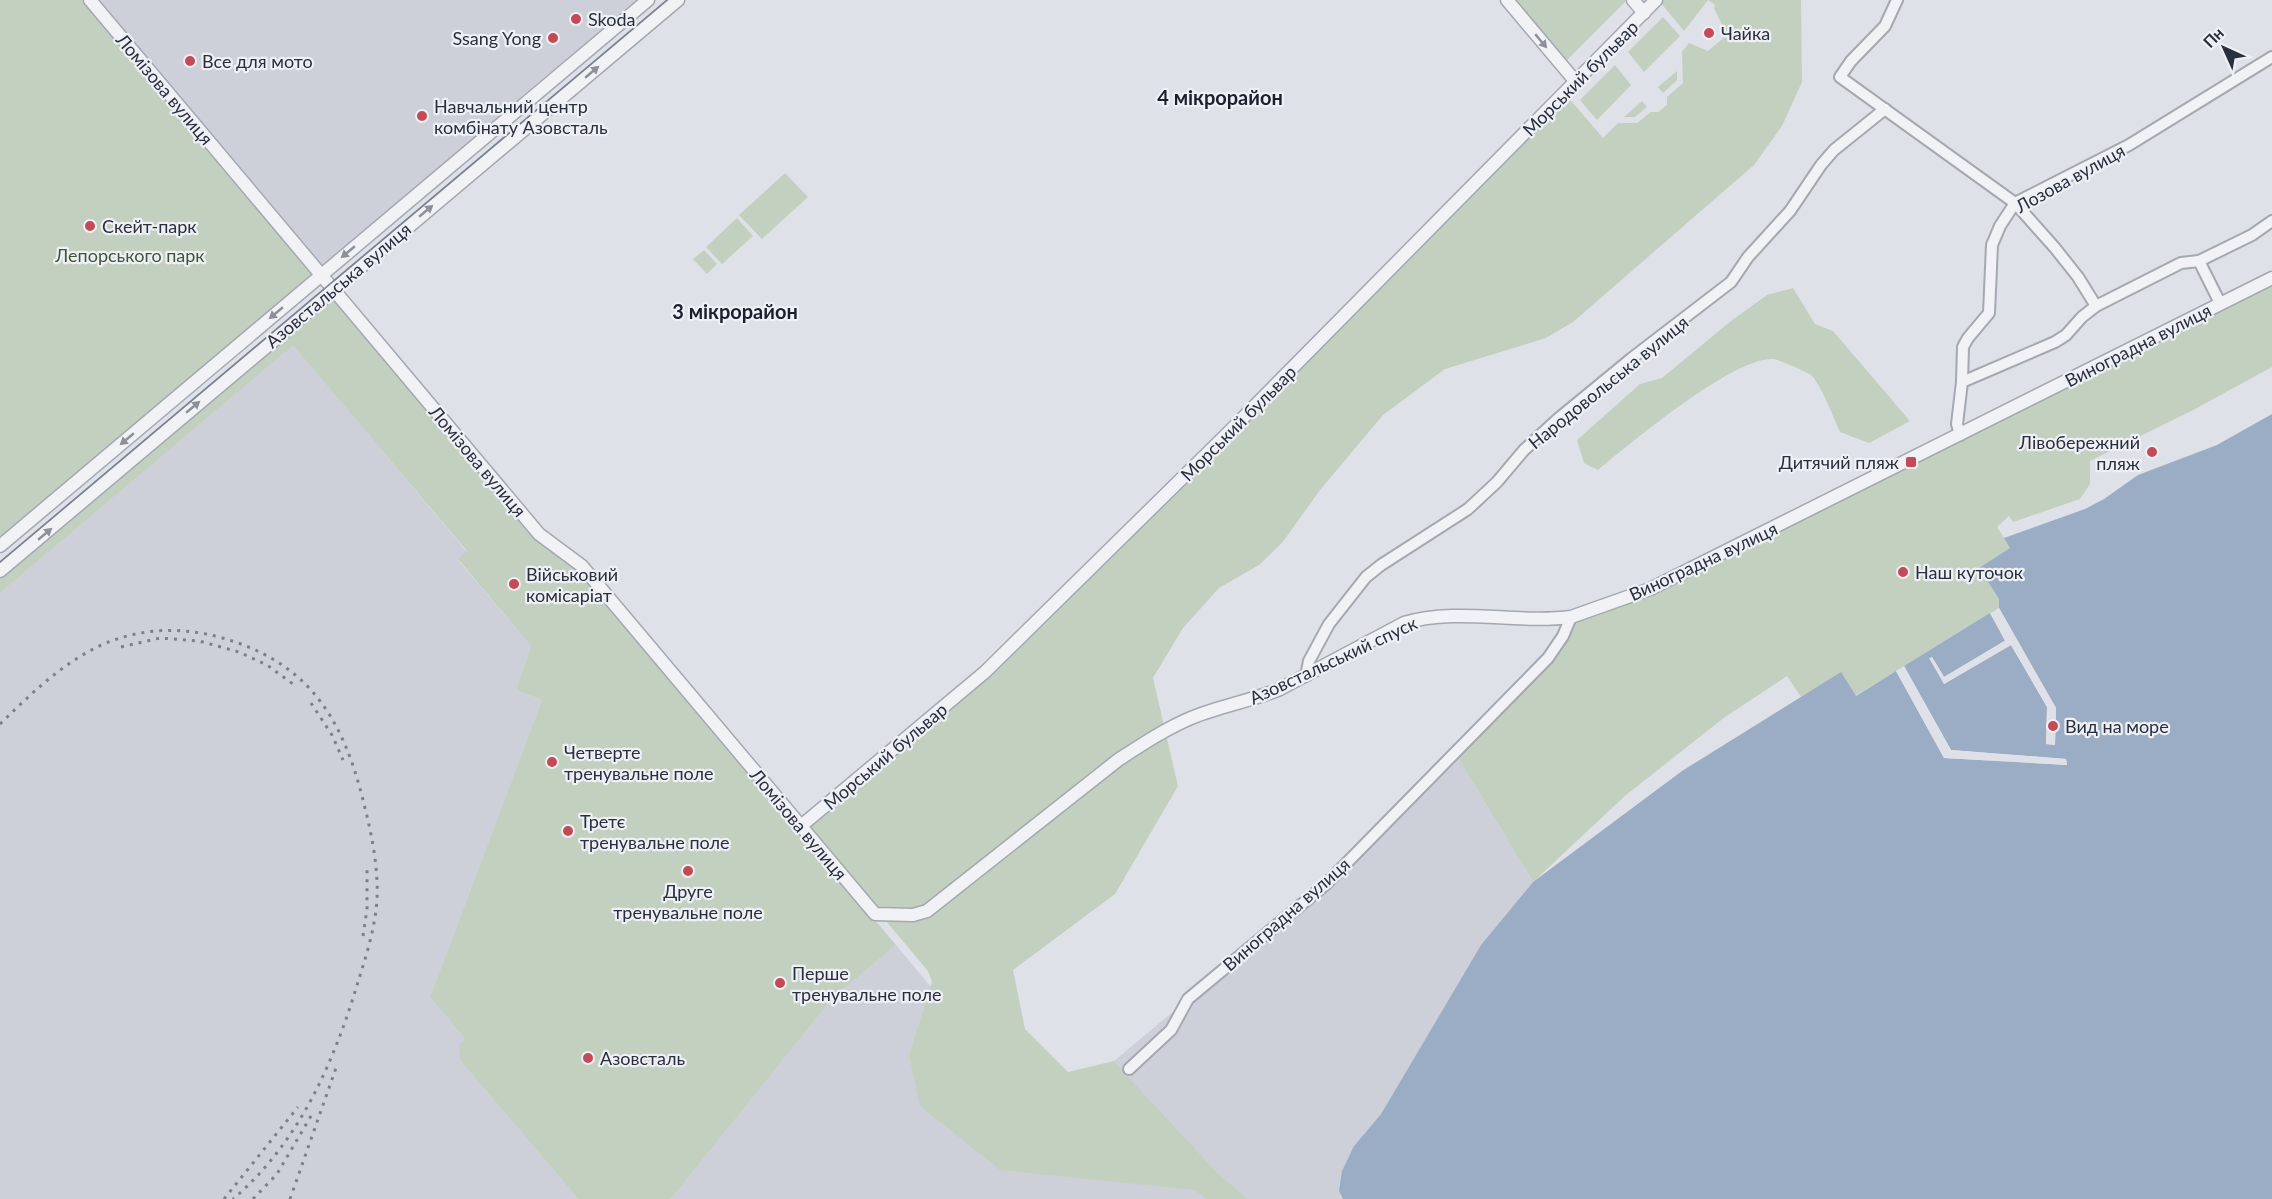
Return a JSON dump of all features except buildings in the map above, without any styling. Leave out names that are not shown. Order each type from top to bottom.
[{"type":"street","name":"Ломізова вулиця","points":[[90,0],[539,534],[582,566],[874,914]]},
{"type":"street","name":"Азовстальська вулиця","points":[[0,546],[648,0]]},
{"type":"street","name":"Азовстальська вулиця","points":[[0,572],[678,0]]},
{"type":"street","points":[[1507,0],[1576,82]]},
{"type":"street","points":[[1633,0],[1644,13]]},
{"type":"street","name":"Морський бульвар","points":[[801,826],[985,672],[1229,432],[1656,0]]},
{"type":"street","points":[[1897,0],[1885,26],[1851,61],[1840,77],[2015,203],[2061,256],[2096,306]]},
{"type":"street","name":"Лозова вулиця","points":[[1960,435],[1957,423],[1964,347],[1968,338],[1989,313],[1992,245],[2000,226],[2015,203],[2129,145],[2272,57]]},
{"type":"street","name":"Народовольська вулиця","points":[[1306,676],[1309,661],[1329,624],[1366,577],[1468,509],[1497,482],[1524,450],[1559,418],[1731,282],[1748,257],[1791,211],[1828,157],[1885,109]]},
{"type":"street","points":[[1962,382],[2055,342],[2066,335],[2082,317],[2096,306],[2181,263],[2199,261],[2272,221]]},
{"type":"street","points":[[2199,261],[2220,303]]},
{"type":"street","name":"Виноградна вулиця","points":[[1129,1069],[1171,1030],[1188,999],[1326,884],[1548,658],[1563,636],[1571,617],[1656,587],[2272,278]]},
{"type":"street","name":"Азовстальський спуск","points":[[874,914],[913,915],[927,911],[1139,746],[1191,718],[1221,707],[1259,698],[1306,676],[1404,623],[1424,617],[1461,615],[1541,620],[1571,617]]},
{"type":"shaded area","points":[[95,0],[639,0],[320,268]]},
{"type":"shaded area","points":[[293,344],[467,552],[458,560],[531,646],[516,690],[542,700],[430,997],[465,1039],[460,1060],[578,1199],[0,1199],[0,593]]},
{"type":"shaded area","points":[[1454,751],[1533,882],[1481,945],[1381,1114],[1354,1146],[1339,1191],[1343,1199],[1248,1199],[1216,1171],[1114,1061],[1326,884]]},
{"type":"shaded area","points":[[896,945],[931,987],[909,1055],[1196,1190],[1206,1199],[671,1199],[832,999]]},
{"type":"green space","name":"Лепорського парк","points":[[0,0],[85,0],[315,273],[0,540]]},
{"type":"green space","points":[[1515,0],[1625,0],[1626,1],[1566,61]]},
{"type":"green space","points":[[1662,0],[1708,0],[1684,31],[1660,2]]},
{"type":"green space","points":[[1708,0],[1801,0],[1802,82],[1782,126],[1754,165],[1573,322],[1546,338],[1445,369],[1383,415],[1320,490],[1282,543],[1259,565],[1219,588],[1183,628],[1153,678],[1178,786],[1115,894],[1013,970],[1025,1029],[1068,1072],[1114,1061],[1216,1171],[1248,1199],[1206,1199],[1195,1190],[1000,1170],[920,1106],[909,1055],[932,982],[928,971],[807,827],[990,675],[1567,96],[1603,138],[1618,123],[1637,123],[1651,112],[1658,112],[1667,105],[1667,97],[1683,83],[1682,52],[1689,43],[1708,51],[1727,35],[1714,8],[1715,5]]},
{"type":"green space","points":[[1663,17],[1680,36],[1644,72],[1628,52]]},
{"type":"green space","points":[[1615,65],[1631,85],[1597,120],[1580,100]]},
{"type":"green space","points":[[1677,71],[1677,80],[1663,93],[1658,87]]},
{"type":"green space","points":[[1642,101],[1647,107],[1635,117],[1624,117]]},
{"type":"green space","points":[[785,173],[808,197],[762,239],[739,215]]},
{"type":"green space","points":[[737,218],[753,236],[722,264],[706,247]]},
{"type":"green space","points":[[704,250],[717,264],[707,274],[693,259]]},
{"type":"green space","points":[[2272,278],[2272,367],[2195,409],[2090,461],[2090,484],[2080,499],[2013,522],[2009,516],[1997,527],[2011,548],[1979,568],[1999,599],[1999,608],[1855,696],[1841,673],[1801,697],[1787,676],[1725,717],[1626,795],[1533,882],[1454,751],[1548,658],[1571,617],[1632,596]]},
{"type":"green space","points":[[1793,288],[1815,324],[1833,331],[1910,421],[1869,443],[1840,432],[1823,394],[1811,375],[1773,359],[1755,362],[1709,386],[1657,422],[1598,470],[1584,463],[1577,440],[1640,384],[1662,378],[1731,321],[1767,295]]},
{"type":"green space","points":[[333,296],[581,572],[896,945],[832,999],[671,1199],[578,1199],[460,1060],[459,1045],[465,1039],[430,997],[542,700],[516,690],[531,646],[458,559],[467,551],[293,345],[0,593],[0,579]]},
{"type":"water","points":[[2272,414],[2272,1199],[1343,1199],[1339,1191],[1342,1171],[1354,1146],[1381,1114],[1481,945],[1533,882],[1682,771],[1841,672],[1856,696],[1896,671],[1944,758],[2067,765],[2066,759],[1951,750],[1904,666],[1990,613],[2006,640],[1944,677],[1932,657],[1944,684],[2011,645],[2047,707],[2046,744],[2055,745],[2056,708],[1999,608],[1999,599],[1979,568],[2010,548],[2004,538],[2085,509],[2104,499],[2138,475],[2217,445]]},
{"type":"pier","points":[[1999,608],[2056,708],[2055,745],[2046,744],[2047,707],[2011,645],[1944,684],[1929,658],[1932,657],[1944,677],[2005,641],[1990,613],[1993,612],[2009,639],[2008,642],[1945,680],[2012,642],[2049,706],[2049,741],[2052,742],[2053,709],[1996,610]]},
{"type":"pier","points":[[1904,666],[1951,750],[2066,759],[2067,765],[1944,758],[1896,671],[1899,670],[1946,755],[2056,762],[1949,753],[1901,668]]},
{"type":"tram line","points":[[0,562],[667,0]]},
{"type":"railway","points":[[0,724],[62,668],[91,650],[134,634],[176,631],[219,637],[250,647],[276,661],[298,677],[316,696],[344,742],[363,800],[374,851],[377,895],[372,933],[338,1042],[311,1099],[277,1153],[233,1199]]},
{"type":"railway","points":[[121,647],[160,638],[199,641],[239,652],[267,665],[297,687]]},
{"type":"railway","points":[[311,703],[332,735],[343,760]]},
{"type":"railway","points":[[363,936],[367,909],[367,865]]},
{"type":"railway","points":[[290,1199],[336,1068]]},
{"type":"railway","points":[[224,1199],[298,1107]]},
{"type":"railway","points":[[253,1199],[277,1174],[311,1116]]},
{"type":"place","name":"Skoda","points":[[576,19]]},
{"type":"place","name":"Чайка","points":[[1709,33]]},
{"type":"place","name":"Ssang Yong","points":[[553,38]]},
{"type":"place","name":"Все для мото","points":[[190,61]]},
{"type":"place","name":"Навчальний центр комбінату Азовсталь","points":[[422,116]]},
{"type":"place","name":"Скейт-парк","points":[[90,226]]},
{"type":"place","name":"Лівобережний пляж","points":[[2152,452]]},
{"type":"place","name":"Дитячий пляж","points":[[1911,462]]},
{"type":"place","name":"Наш куточок","points":[[1903,572]]},
{"type":"place","name":"Військовий комісаріат","points":[[514,584]]},
{"type":"place","name":"Вид на море","points":[[2053,726]]},
{"type":"place","name":"Четверте тренувальне поле","points":[[552,762]]},
{"type":"place","name":"Третє тренувальне поле","points":[[568,831]]},
{"type":"place","name":"Друге тренувальне поле","points":[[688,871]]},
{"type":"place","name":"Перше тренувальне поле","points":[[780,983]]},
{"type":"place","name":"Азовсталь","points":[[588,1058]]},
{"type":"district","name":"4 мікрорайон","points":[[1220,97]]},
{"type":"district","name":"3 мікрорайон","points":[[735,311]]}]
